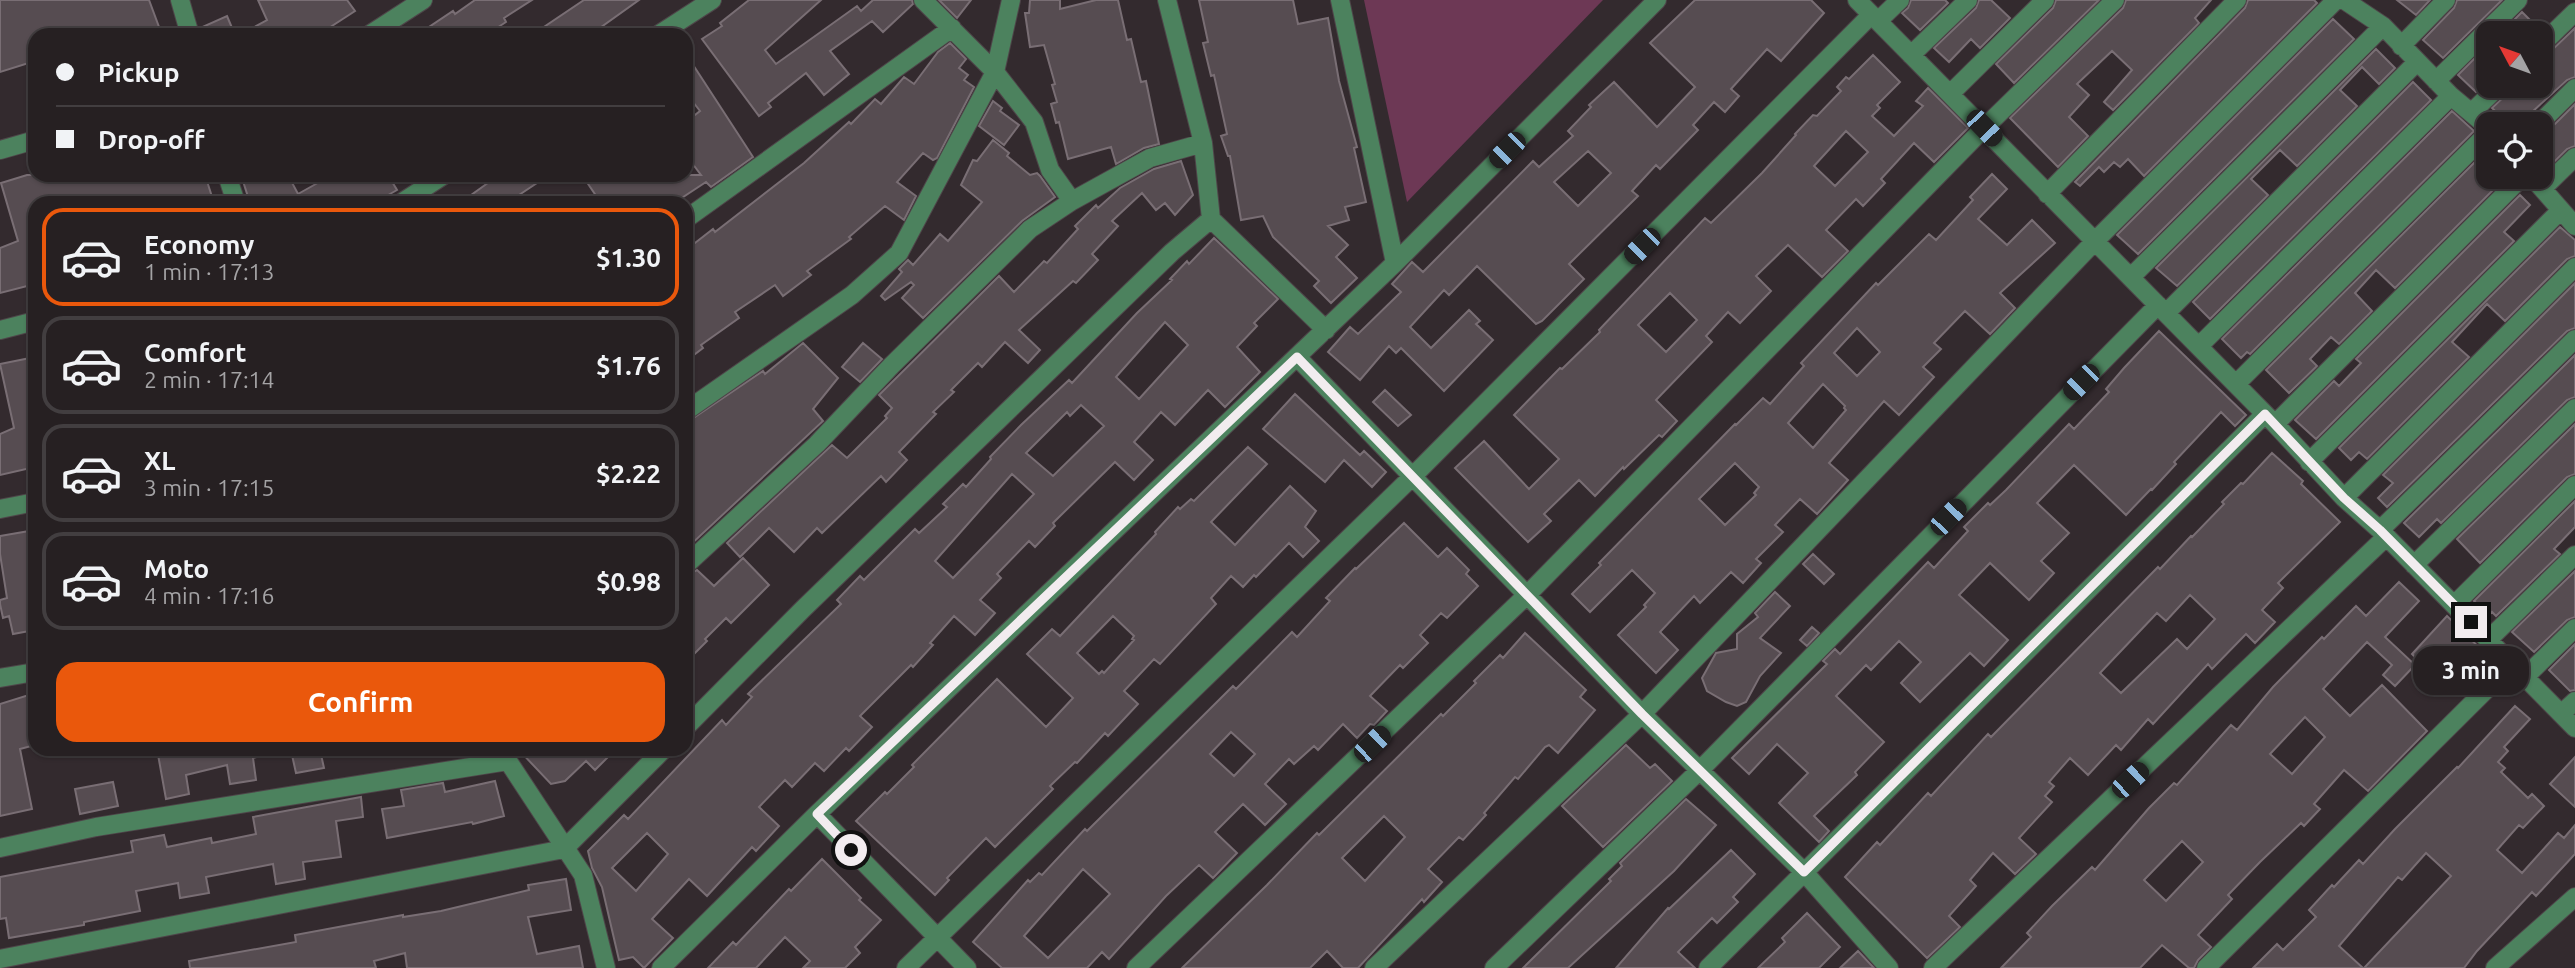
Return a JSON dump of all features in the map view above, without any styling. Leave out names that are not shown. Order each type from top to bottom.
[{"type":"street","points":[[180,0],[188,28]]},
{"type":"street","points":[[380,28],[423,0]]},
{"type":"street","points":[[669,28],[712,0]]},
{"type":"street","points":[[923,0],[995,72],[1034,121],[1050,170],[1072,201]]},
{"type":"street","points":[[693,406],[852,295],[899,253],[995,72],[1011,0]]},
{"type":"street","points":[[1167,0],[1203,143],[1211,219],[1326,330]]},
{"type":"street","points":[[1340,0],[1395,263]]},
{"type":"street","points":[[661,968],[817,814],[1395,263],[1657,0]]},
{"type":"street","points":[[1857,0],[2199,346],[2344,498],[2575,728]]},
{"type":"street","points":[[906,968],[1412,477],[1875,18],[1900,0]]},
{"type":"street","points":[[1911,55],[1968,0]]},
{"type":"street","points":[[1950,94],[2045,0]]},
{"type":"street","points":[[1136,968],[1528,594],[1984,128],[2115,0]]},
{"type":"street","points":[[2048,194],[2237,0]]},
{"type":"street","points":[[1374,968],[1642,714],[2095,241],[2336,0]]},
{"type":"street","points":[[2344,0],[2383,26],[2476,118]]},
{"type":"street","points":[[2401,46],[2446,0]]},
{"type":"street","points":[[2436,81],[2518,0]]},
{"type":"street","points":[[2553,33],[2575,12]]},
{"type":"street","points":[[2131,278],[2383,26]]},
{"type":"street","points":[[693,214],[951,28]]},
{"type":"street","points":[[1494,968],[1701,769],[2162,309],[2417,62]]},
{"type":"street","points":[[2551,112],[2575,88]]},
{"type":"street","points":[[2199,346],[2451,96]]},
{"type":"street","points":[[2471,113],[2487,98]]},
{"type":"street","points":[[0,150],[28,142]]},
{"type":"street","points":[[2236,384],[2476,142]]},
{"type":"street","points":[[693,559],[817,444],[891,366],[1030,229],[1072,201],[1150,158],[1203,143]]},
{"type":"street","points":[[2553,172],[2575,157]]},
{"type":"street","points":[[412,196],[433,182]]},
{"type":"street","points":[[1708,968],[2510,189]]},
{"type":"street","points":[[2543,189],[2575,226]]},
{"type":"street","points":[[2309,462],[2560,211]]},
{"type":"street","points":[[693,720],[803,609],[1172,252],[1211,219]]},
{"type":"street","points":[[2344,498],[2575,267]]},
{"type":"street","points":[[0,330],[28,323]]},
{"type":"street","points":[[1933,968],[2383,534],[2575,339]]},
{"type":"street","points":[[1297,357],[1642,714],[1804,872],[1888,968]]},
{"type":"street","points":[[2414,565],[2575,408]]},
{"type":"street","points":[[2454,605],[2575,485]]},
{"type":"street","points":[[0,509],[28,503]]},
{"type":"street","points":[[2488,640],[2575,555]]},
{"type":"street","points":[[2525,677],[2575,628]]},
{"type":"street","points":[[2206,968],[2512,664]]},
{"type":"street","points":[[0,678],[28,673]]},
{"type":"street","points":[[2561,714],[2575,701]]},
{"type":"street","points":[[0,848],[96,827],[496,756]]},
{"type":"street","points":[[503,756],[583,875],[606,968]]},
{"type":"street","points":[[0,960],[564,849],[657,756]]},
{"type":"street","points":[[817,814],[967,968]]},
{"type":"street","points":[[2495,968],[2575,897]]},
{"type":"shaded area","points":[[1364,0],[1603,0],[1407,202]]},
{"type":"building","points":[[0,0],[149,0],[159,28],[28,28],[28,63],[0,72]]},
{"type":"building","points":[[258,0],[347,0],[355,11],[329,28],[253,28],[267,20]]},
{"type":"building","points":[[475,0],[532,0],[504,18],[506,22],[497,28],[428,28],[453,11],[455,14]]},
{"type":"building","points":[[584,0],[639,0],[600,28],[542,28]]},
{"type":"building","points":[[749,0],[821,0],[765,50],[776,64],[857,6],[861,11],[873,0],[912,0],[913,4],[883,32],[872,21],[830,51],[849,74],[824,95],[806,73],[768,103],[771,107],[759,116],[702,39],[722,26],[720,23]]},
{"type":"building","points":[[939,0],[971,0],[957,18]]},
{"type":"building","points":[[1030,0],[1060,0],[1060,9],[1096,0],[1118,0],[1127,40],[1131,39],[1141,82],[1146,81],[1159,144],[1144,148],[1116,164],[1111,147],[1068,159],[1059,122],[1056,123],[1051,104],[1057,102],[1052,85],[1055,84],[1044,45],[1030,47],[1025,13],[1029,13]]},
{"type":"building","points":[[1199,0],[1293,0],[1298,24],[1328,18],[1339,81],[1357,147],[1354,148],[1366,202],[1345,207],[1349,220],[1328,226],[1348,245],[1336,257],[1357,278],[1331,303],[1314,286],[1319,281],[1273,237],[1263,216],[1241,220],[1230,156],[1221,136],[1227,134],[1214,75],[1211,76],[1203,43],[1208,42]]},
{"type":"building","points":[[1695,0],[1811,0],[1824,13],[1781,61],[1767,49],[1731,89],[1739,96],[1725,112],[1714,102],[1693,125],[1698,130],[1660,169],[1656,165],[1632,191],[1638,196],[1569,264],[1584,279],[1542,321],[1536,324],[1477,266],[1449,295],[1444,290],[1410,327],[1431,348],[1469,310],[1480,321],[1476,324],[1493,340],[1444,391],[1401,348],[1396,353],[1389,346],[1360,380],[1328,352],[1350,327],[1358,334],[1401,292],[1392,284],[1412,262],[1423,272],[1533,161],[1539,167],[1573,136],[1568,131],[1591,107],[1589,105],[1614,82],[1657,127],[1695,87],[1650,43]],"holes":[[[1588,151],[1611,173],[1578,206],[1554,182]]]},
{"type":"building","points":[[1911,0],[1945,0],[1948,3],[1920,30],[1902,13]]},
{"type":"building","points":[[1979,0],[1991,0],[2010,18],[1980,48],[1971,39],[1949,62],[1934,48],[1976,8]]},
{"type":"building","points":[[2056,0],[2099,0],[2014,83],[1996,64],[2053,8]]},
{"type":"building","points":[[2126,0],[2211,0],[2195,18],[2199,23],[2113,110],[2104,102],[2132,70],[2112,51],[2077,84],[2089,95],[2069,117],[2088,136],[2058,167],[2010,118],[2123,8]]},
{"type":"building","points":[[2248,0],[2314,0],[2317,3],[2144,176],[2128,159],[2120,167],[2114,162],[2104,172],[2099,167],[2080,186],[2075,182],[2245,8]]},
{"type":"building","points":[[2397,0],[2430,0],[2416,15]]},
{"type":"building","points":[[2457,0],[2502,0],[2481,21],[2476,21],[2476,26],[2443,58],[2423,40],[2454,8]]},
{"type":"building","points":[[2522,12],[2531,21],[2513,21]]},
{"type":"building","points":[[227,16],[232,28],[200,28]]},
{"type":"building","points":[[2333,19],[2354,39],[2138,254],[2117,235]]},
{"type":"building","points":[[2575,28],[2575,77],[2567,80],[2553,93],[2553,49]]},
{"type":"building","points":[[950,43],[966,59],[959,68],[968,75],[964,80],[974,87],[937,158],[933,160],[923,153],[897,182],[916,196],[904,220],[885,206],[849,237],[851,239],[807,271],[811,275],[783,296],[775,285],[735,312],[739,318],[701,345],[703,348],[693,356],[693,245],[713,229],[715,232],[804,163],[849,122],[851,124],[875,99],[881,104],[904,77],[914,84],[938,52]]},
{"type":"building","points":[[2376,49],[2395,68],[2379,84],[2362,67],[2340,90],[2357,106],[2297,166],[2280,150],[2251,179],[2268,195],[2177,286],[2156,268]]},
{"type":"building","points":[[1873,55],[1900,82],[1877,105],[1880,108],[1872,116],[1894,136],[1923,106],[1916,101],[1928,88],[1968,128],[1934,162],[1914,143],[1881,179],[1885,183],[1863,206],[1856,199],[1826,230],[1848,251],[1822,277],[1788,245],[1756,276],[1771,291],[1740,323],[1728,312],[1706,336],[1712,342],[1656,400],[1677,421],[1662,437],[1659,435],[1624,469],[1623,467],[1595,496],[1579,480],[1544,514],[1551,521],[1528,542],[1455,468],[1484,441],[1529,489],[1559,459],[1514,415],[1600,332],[1705,218],[1711,223],[1762,173],[1813,115],[1817,116],[1841,91],[1837,87],[1846,77],[1849,79]],"holes":[[[1846,131],[1868,152],[1835,186],[1814,166]],[[1670,293],[1697,320],[1666,352],[1638,325]]]},
{"type":"building","points":[[2476,57],[2476,92],[2458,75]]},
{"type":"building","points":[[693,65],[753,157],[711,187],[706,182],[685,196],[596,196],[587,182],[693,182],[693,175],[701,175],[693,164],[693,116],[700,111],[693,102]]},
{"type":"building","points":[[2413,82],[2431,100],[2210,319],[2193,302]]},
{"type":"building","points":[[2503,98],[2547,98],[2532,112],[2496,112],[2492,108]]},
{"type":"building","points":[[993,101],[1002,108],[1000,111],[1019,125],[1004,145],[979,126]]},
{"type":"building","points":[[2575,104],[2575,146],[2567,149],[2553,163],[2553,126]]},
{"type":"building","points":[[2452,111],[2474,131],[2250,354],[2247,352],[2241,358],[2222,339]]},
{"type":"building","points":[[993,140],[1030,175],[1037,173],[1055,197],[1022,221],[923,318],[902,298],[914,285],[911,282],[885,300],[881,296],[902,272],[899,269],[908,260],[913,265],[940,234],[948,241],[982,202],[961,185],[973,160],[977,161]]},
{"type":"building","points":[[1181,161],[1193,195],[1175,215],[1165,203],[1156,210],[1142,193],[1112,221],[1118,226],[1092,254],[1098,260],[1076,283],[1073,281],[1019,330],[1040,350],[1028,363],[1005,342],[982,367],[978,363],[951,390],[954,392],[933,412],[936,414],[899,452],[907,460],[886,482],[881,476],[822,533],[817,528],[794,552],[769,528],[740,557],[727,543],[832,445],[847,458],[887,418],[885,416],[892,408],[879,395],[999,276],[1014,292],[1044,261],[1047,263],[1078,229],[1075,226],[1096,205],[1098,208],[1120,188],[1154,169]]},
{"type":"building","points":[[2476,161],[2476,189],[2494,189],[2395,288],[2376,270],[2355,293],[2372,311],[2339,344],[2331,337],[2310,359],[2317,366],[2289,393],[2266,370]]},
{"type":"building","points":[[1992,174],[2007,189],[1978,219],[2007,245],[2032,220],[2055,243],[2000,293],[2015,308],[1990,334],[1965,311],[1934,343],[1941,349],[1923,367],[1934,377],[1899,415],[1884,401],[1829,463],[1848,480],[1817,514],[1800,499],[1775,525],[1783,532],[1756,559],[1761,563],[1743,583],[1731,572],[1700,603],[1694,596],[1660,632],[1678,650],[1656,673],[1618,635],[1646,607],[1644,605],[1655,593],[1632,570],[1590,612],[1572,594],[1735,424],[1763,398],[1770,404],[1804,366],[1801,363],[1876,283],[1878,285],[1929,234],[1936,240],[1973,200],[1970,197]],"holes":[[[1857,328],[1880,352],[1857,376],[1834,353]],[[1823,384],[1845,406],[1846,410],[1813,448],[1788,423]],[[1735,463],[1759,487],[1754,493],[1756,495],[1725,525],[1699,499]]]},
{"type":"building","points":[[27,175],[28,182],[207,182],[212,196],[28,196],[28,286],[0,293],[0,248],[18,241],[1,183]]},
{"type":"building","points":[[243,182],[292,182],[298,194],[319,182],[392,182],[397,190],[386,196],[248,196]]},
{"type":"building","points":[[489,182],[538,182],[520,196],[470,196]]},
{"type":"building","points":[[2520,195],[2530,205],[2504,232],[2514,241],[2316,439],[2295,420],[2334,381],[2339,386],[2361,363],[2356,359]]},
{"type":"building","points":[[2560,227],[2575,240],[2575,256],[2567,259],[2505,321],[2487,304],[2452,342],[2469,357],[2367,459],[2359,452],[2351,460],[2339,448]]},
{"type":"building","points":[[1214,238],[1278,299],[1254,323],[1257,326],[1237,347],[1260,372],[1225,407],[1208,390],[1175,425],[1161,412],[1134,442],[1153,460],[1134,480],[1115,462],[1053,523],[1055,526],[1035,547],[1029,541],[997,574],[1001,578],[980,600],[995,613],[975,635],[954,616],[913,667],[911,665],[860,716],[872,727],[849,751],[846,748],[824,771],[815,763],[792,787],[785,780],[759,807],[779,826],[756,851],[752,847],[707,896],[689,879],[652,919],[673,938],[644,968],[633,957],[619,960],[602,887],[592,868],[588,851],[624,815],[628,819],[688,756],[693,756],[693,751],[722,720],[726,725],[752,697],[748,694],[841,604],[837,600],[860,576],[864,580],[915,529],[919,533],[947,507],[943,504],[963,484],[966,487],[1021,425],[1069,380],[1072,383],[1137,313],[1172,280],[1170,279],[1187,261],[1189,264]],"holes":[[[1165,322],[1188,345],[1139,399],[1116,377]],[[1081,405],[1104,426],[1053,476],[1026,453],[1067,412],[1070,416]],[[1012,474],[1034,494],[953,578],[935,561]],[[647,833],[668,854],[636,891],[612,868]]]},
{"type":"building","points":[[2575,283],[2575,328],[2567,331],[2387,507],[2378,498],[2393,483],[2383,475]]},
{"type":"building","points":[[2159,331],[2246,415],[2235,426],[2221,412],[2174,462],[2176,464],[2126,515],[2074,465],[2037,503],[2069,533],[2041,561],[2054,573],[2029,600],[1990,563],[1959,595],[2008,640],[1984,666],[1970,653],[1920,702],[1901,683],[1921,662],[1899,641],[1871,670],[1866,665],[1836,696],[1884,742],[1855,772],[1857,775],[1814,816],[1829,831],[1819,842],[1779,803],[1808,773],[1777,744],[1749,774],[1732,758],[1827,664],[1823,661],[1835,649],[1840,654],[1928,562],[1934,568],[1968,531],[1964,527],[1988,503],[1990,505],[2006,490],[2069,424],[2074,429],[2109,392],[2106,389],[2124,368]]},
{"type":"building","points":[[803,343],[838,378],[813,409],[823,421],[693,542],[693,418],[763,371],[765,374]]},
{"type":"building","points":[[863,343],[882,359],[860,382],[842,367]]},
{"type":"building","points":[[2575,355],[2575,397],[2567,400],[2441,523],[2437,519],[2419,537],[2404,523]]},
{"type":"building","points":[[28,358],[28,469],[0,475],[0,434],[14,428],[0,364]]},
{"type":"building","points":[[1385,390],[1411,415],[1398,426],[1373,402]]},
{"type":"building","points":[[1295,394],[1360,455],[1364,451],[1386,472],[1372,487],[1344,460],[1325,482],[1263,429]]},
{"type":"building","points":[[2575,424],[2575,474],[2567,477],[2480,563],[2457,539]]},
{"type":"building","points":[[1248,447],[1267,464],[1211,522],[1235,545],[1290,486],[1316,511],[1305,527],[1319,541],[1303,557],[1289,543],[1243,587],[1231,576],[1211,598],[1216,604],[1160,664],[1154,659],[1124,691],[1138,704],[1108,736],[1105,733],[1077,763],[1050,786],[1053,789],[995,847],[986,838],[947,878],[949,880],[935,895],[856,821],[914,767],[912,765],[997,679],[1046,727],[1073,698],[1027,654],[1052,629],[1060,636],[1178,507],[1180,509],[1191,499],[1194,501]],"holes":[[[1113,616],[1134,636],[1134,640],[1104,673],[1102,671],[1099,674],[1077,653]]]},
{"type":"building","points":[[2272,453],[2303,481],[2301,484],[2340,522],[2278,583],[2283,588],[2262,610],[2275,622],[2255,643],[2246,634],[2212,669],[2208,664],[2153,724],[2148,719],[2121,750],[2116,745],[2088,775],[2070,758],[2049,782],[2054,786],[2045,796],[2052,802],[2019,838],[2036,854],[2015,874],[1993,853],[1970,880],[1976,886],[1949,916],[1960,927],[1927,958],[1845,877],[1877,842],[1880,845],[1928,793],[1931,796],[1988,734],[1991,737],[2158,567],[2160,569],[2192,537],[2224,504],[2222,502]],"holes":[[[2190,595],[2215,619],[2187,649],[2177,639],[2121,693],[2100,673],[2157,613],[2166,621]]]},
{"type":"building","points":[[2575,501],[2575,527],[2554,549],[2560,554],[2496,616],[2492,612],[2489,615],[2474,601]]},
{"type":"building","points":[[1404,523],[1438,557],[1447,548],[1469,570],[1466,574],[1478,586],[1447,618],[1441,613],[1420,635],[1428,643],[1403,668],[1400,665],[1370,696],[1387,711],[1374,725],[1370,724],[1357,738],[1343,724],[1318,750],[1314,746],[1294,764],[1289,759],[1265,784],[1286,804],[1265,825],[1243,804],[1215,832],[1237,853],[1213,878],[1199,865],[1166,896],[1109,959],[1102,952],[1087,968],[1002,968],[973,942],[1028,880],[1030,882],[1039,873],[1042,875],[1085,829],[1087,831],[1233,686],[1236,689],[1292,632],[1297,637],[1330,601],[1326,598]],"holes":[[[1231,732],[1255,754],[1234,776],[1210,754]],[[1083,869],[1110,894],[1048,958],[1024,936]]]},
{"type":"building","points":[[28,531],[28,631],[13,634],[9,616],[3,618],[0,600],[7,598],[0,536]]},
{"type":"building","points":[[1813,554],[1834,574],[1824,584],[1803,564]]},
{"type":"building","points":[[743,558],[769,585],[731,623],[726,618],[693,655],[693,572],[697,570],[714,586]]},
{"type":"building","points":[[2575,571],[2575,617],[2567,620],[2534,652],[2512,632]]},
{"type":"building","points":[[2399,582],[2419,601],[2385,637],[2415,665],[2395,686],[2383,675],[2392,665],[2367,642],[2323,689],[2350,716],[2382,685],[2427,731],[2368,791],[2344,770],[2314,804],[2320,809],[2304,826],[2301,823],[2228,895],[2232,899],[2198,935],[2211,947],[2194,968],[2189,968],[2162,945],[2140,968],[2001,968],[2031,937],[2027,933],[2052,906],[2092,867],[2095,870],[2149,808],[2174,783],[2177,785],[2231,725],[2237,730],[2273,687],[2322,637],[2324,639],[2356,606],[2366,616]],"holes":[[[2305,717],[2325,737],[2292,774],[2270,754]],[[2182,841],[2203,862],[2166,901],[2144,880]]]},
{"type":"building","points":[[1775,592],[1790,606],[1760,638],[1781,653],[1760,676],[1746,702],[1737,706],[1726,702],[1707,691],[1702,678],[1716,653],[1737,649],[1737,634],[1758,617],[1755,613]]},
{"type":"building","points":[[2447,616],[2496,664],[2482,678],[2466,663],[2442,686],[2412,654]]},
{"type":"building","points":[[1812,627],[1819,633],[1807,646],[1800,640]]},
{"type":"building","points":[[1525,633],[1586,690],[1580,697],[1595,710],[1558,753],[1549,745],[1545,747],[1518,779],[1515,777],[1463,840],[1459,837],[1428,869],[1442,882],[1424,902],[1422,899],[1358,968],[1343,968],[1327,951],[1310,968],[1182,968],[1317,833],[1319,835],[1441,714],[1443,716],[1500,655],[1503,658]],"holes":[[[1384,816],[1405,837],[1365,881],[1342,858]]]},
{"type":"building","points":[[2575,644],[2575,690],[2570,691],[2549,670]]},
{"type":"building","points":[[28,695],[28,747],[20,749],[32,809],[0,816],[0,704]]},
{"type":"building","points":[[2515,706],[2530,719],[2504,747],[2508,751],[2498,762],[2505,768],[2501,772],[2528,798],[2532,794],[2544,806],[2523,828],[2519,825],[2497,850],[2522,873],[2558,833],[2564,838],[2575,825],[2575,854],[2536,896],[2532,892],[2464,968],[2364,968],[2451,876],[2426,853],[2402,880],[2398,877],[2339,946],[2363,968],[2253,968],[2277,944],[2283,950],[2316,917],[2309,910],[2332,885],[2334,887],[2359,860],[2363,864]]},
{"type":"building","points":[[1626,745],[1650,768],[1655,764],[1672,781],[1603,847],[1562,806]]},
{"type":"building","points":[[158,756],[260,756],[253,758],[256,780],[230,784],[227,765],[186,775],[189,794],[166,799]]},
{"type":"building","points":[[292,756],[321,756],[324,768],[296,773]]},
{"type":"building","points":[[525,756],[609,756],[595,770],[586,761],[565,781],[551,784]]},
{"type":"building","points":[[2575,757],[2575,807],[2550,784]]},
{"type":"building","points":[[495,781],[504,816],[473,824],[472,822],[387,838],[382,809],[404,806],[401,790],[443,783],[445,792]]},
{"type":"building","points":[[113,782],[118,806],[80,814],[75,789]]},
{"type":"building","points":[[361,797],[363,817],[336,821],[341,857],[303,862],[305,879],[276,884],[273,864],[206,877],[209,893],[180,898],[178,883],[136,891],[140,911],[84,922],[84,925],[9,938],[6,918],[0,919],[0,877],[133,852],[131,841],[164,835],[167,847],[211,838],[212,843],[256,834],[253,817]]},
{"type":"building","points":[[1686,799],[1716,825],[1674,871],[1568,968],[1523,968],[1611,881],[1609,879],[1622,866],[1620,863]]},
{"type":"building","points":[[1731,850],[1755,874],[1733,897],[1738,902],[1717,923],[1712,918],[1678,952],[1695,968],[1616,968],[1668,908]]},
{"type":"building","points":[[822,859],[881,920],[855,947],[860,953],[845,968],[803,968],[810,961],[785,937],[756,968],[708,968],[733,942],[736,945],[789,889],[791,891]]},
{"type":"building","points":[[566,879],[571,910],[528,917],[537,954],[579,946],[583,968],[407,968],[405,953],[374,961],[376,968],[190,968],[189,961],[296,942],[295,935],[403,915],[441,911],[529,890],[528,885]]},
{"type":"building","points":[[1807,913],[1840,947],[1819,968],[1758,968],[1785,942],[1782,938]]},
{"type":"building","points":[[1858,951],[1874,968],[1840,968]]},
{"type":"route","points":[[851,850],[817,814],[1297,357],[1642,714],[1804,872],[2265,414],[2344,498],[2380,530],[2471,622]]}]
